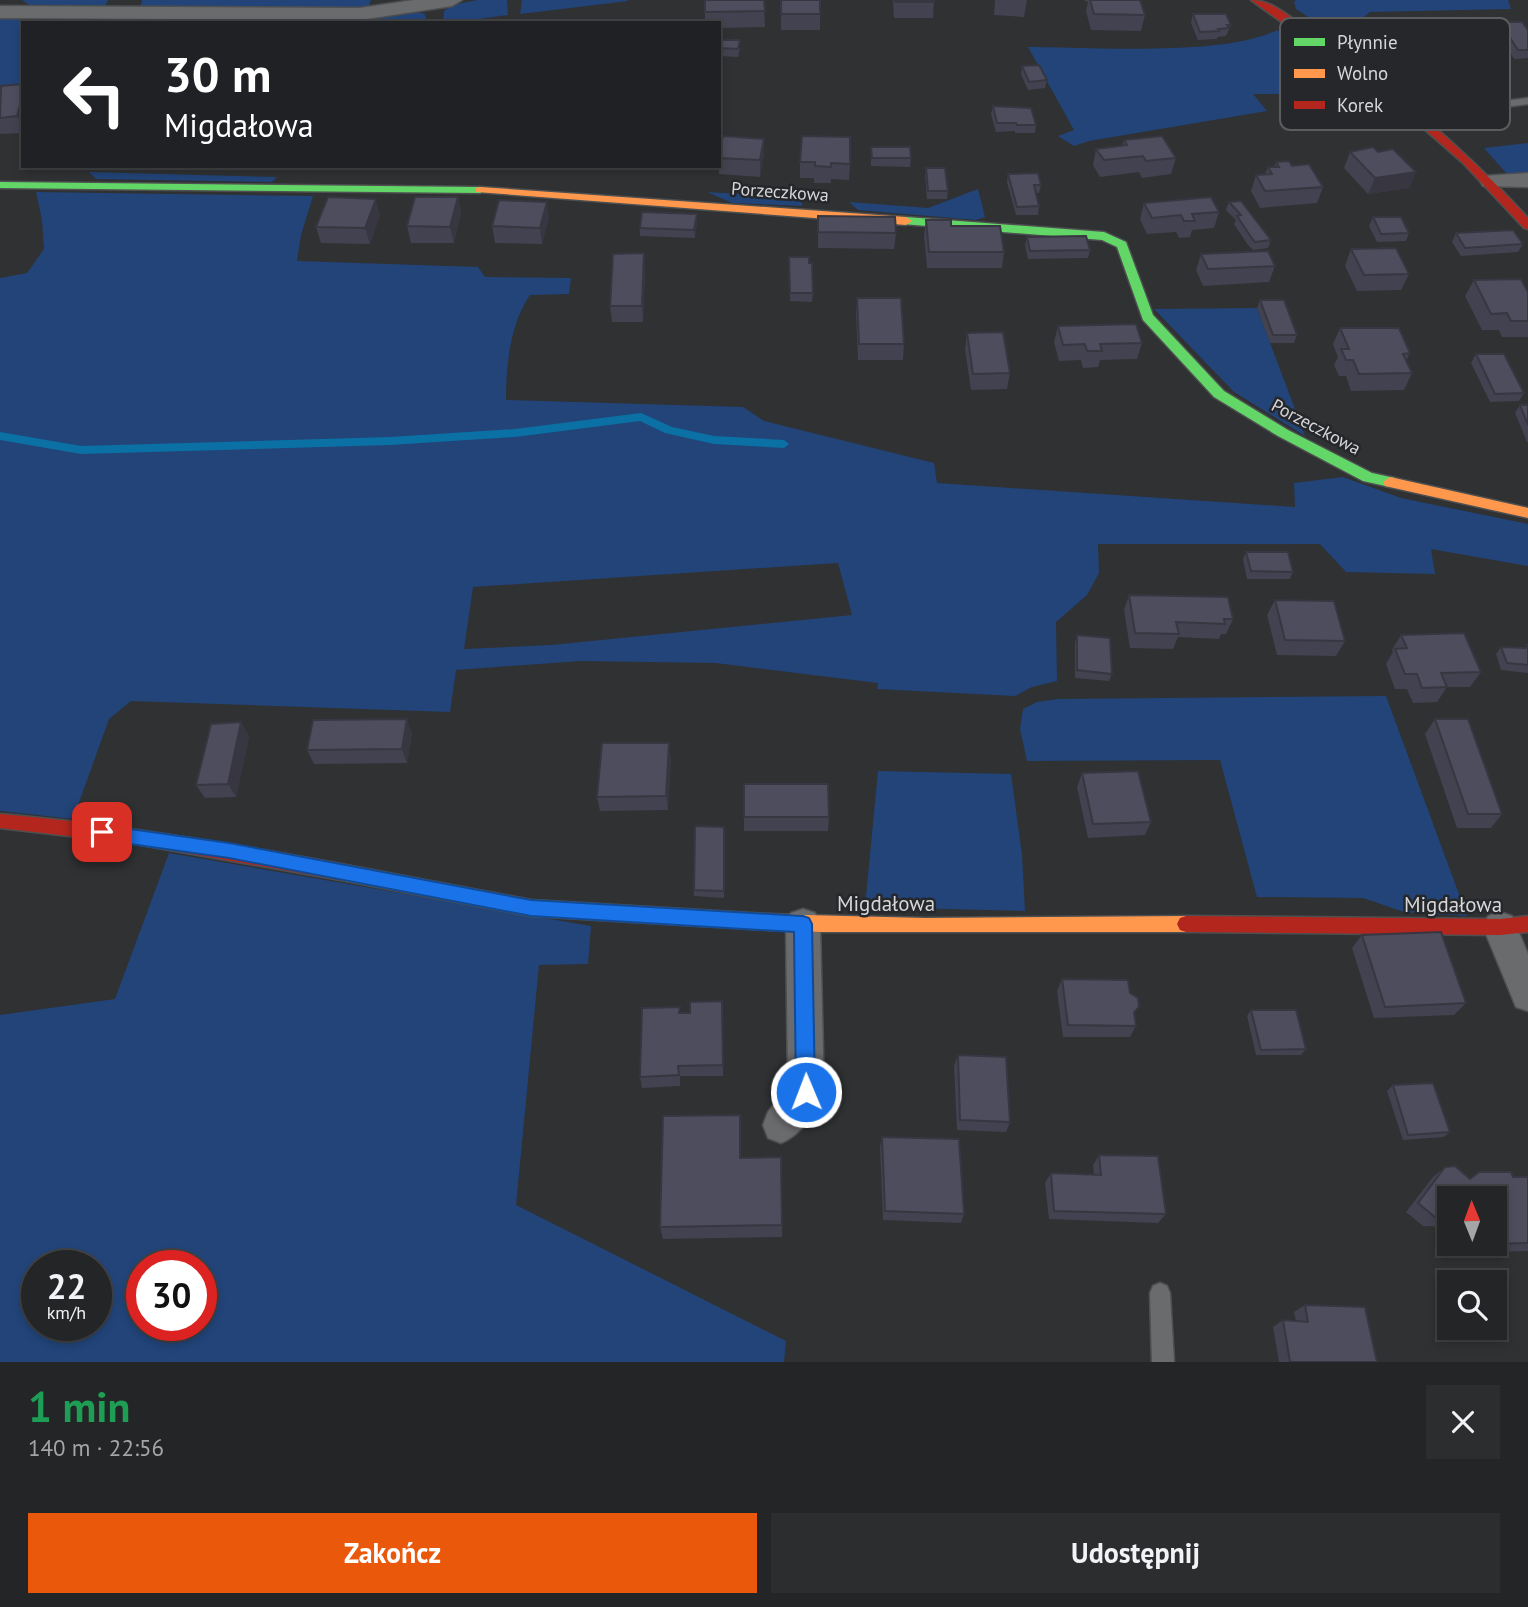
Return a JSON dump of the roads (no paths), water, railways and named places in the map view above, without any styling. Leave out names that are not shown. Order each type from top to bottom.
[{"type":"street","points":[[0,12],[360,14],[452,0]]},
{"type":"street","points":[[1256,0],[1283,18]]},
{"type":"street","points":[[1436,130],[1491,181],[1528,225]]},
{"type":"street","points":[[1491,181],[1528,180]]},
{"type":"street","name":"Porzeczkowa","points":[[0,185],[501,190],[1104,236],[1122,245],[1147,317],[1219,394],[1283,433],[1368,477],[1528,513]]},
{"type":"street","name":"Migdałowa","points":[[0,821],[51,825],[229,850],[531,908],[853,927],[1053,923],[1514,925]]},
{"type":"street","points":[[781,1125],[806,1092],[803,924]]},
{"type":"street","points":[[1514,925],[1528,995]]},
{"type":"lane","points":[[1510,103],[1528,101]]},
{"type":"lane","points":[[1160,1293],[1163,1362]]},
{"type":"waterway","points":[[0,436],[81,450],[390,441],[515,433],[641,417],[669,430],[714,440],[784,444]]}]
